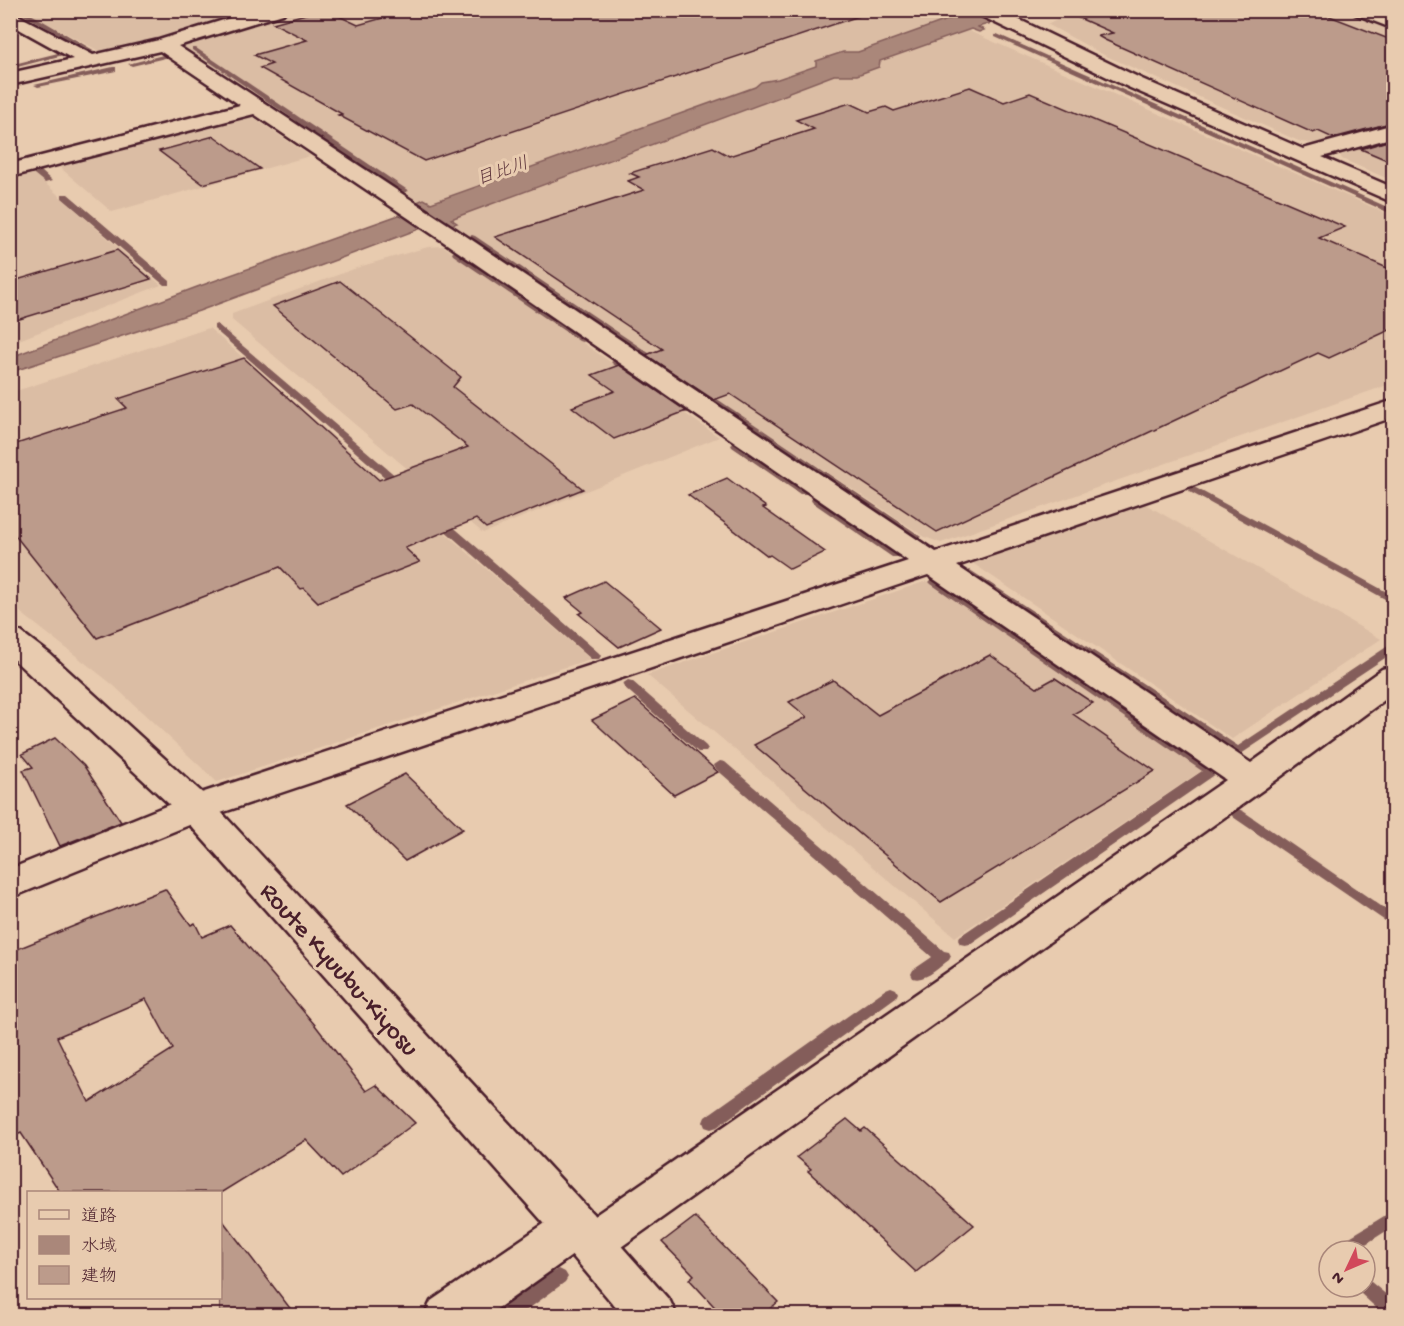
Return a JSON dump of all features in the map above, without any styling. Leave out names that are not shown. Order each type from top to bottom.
[{"type":"street","points":[[10,79],[164,45],[277,10]]},
{"type":"street","points":[[983,10],[1013,26],[1394,196]]},
{"type":"street","points":[[1361,10],[1394,24]]},
{"type":"street","points":[[10,16],[92,62]]},
{"type":"street","points":[[164,45],[401,203],[1251,780]]},
{"type":"street","points":[[10,171],[258,107]]},
{"type":"street","points":[[1301,156],[1394,130]]},
{"type":"street","points":[[10,884],[196,808],[625,667],[1394,408]]},
{"type":"street","name":"Route Kyuubu-Kiyosu","points":[[10,639],[38,661],[196,808],[584,1235],[653,1316]]},
{"type":"street","points":[[448,1316],[584,1235],[1251,780],[1394,676]]},
{"type":"shaded area","points":[[1074,10],[1345,11],[1393,30],[1393,123],[1319,144],[1301,142],[1104,55],[1047,24]]},
{"type":"shaded area","points":[[24,11],[923,11],[1393,216],[1393,383],[941,543],[925,537],[167,36],[101,52]]},
{"type":"shaded area","points":[[248,114],[310,156],[112,212],[56,164]]},
{"type":"shaded area","points":[[1393,137],[1393,181],[1342,159],[1339,153]]},
{"type":"shaded area","points":[[31,171],[161,285],[11,343],[11,177]]},
{"type":"shaded area","points":[[443,246],[719,437],[483,533],[232,320],[232,314],[362,266],[428,247]]},
{"type":"shaded area","points":[[209,328],[590,659],[217,782],[112,684],[11,605],[10,393]]},
{"type":"shaded area","points":[[1145,504],[1381,639],[1232,739],[971,562]]},
{"type":"shaded area","points":[[927,581],[1204,769],[955,937],[647,675]]},
{"type":"water","points":[[980,11],[1032,11],[978,27],[984,30],[979,32],[971,29],[880,61],[879,67],[857,75],[834,75],[451,219],[457,223],[451,225],[443,220],[199,311],[11,372],[11,357],[197,287],[424,206],[417,202],[424,199],[431,203],[755,87],[761,82],[778,79],[816,66],[816,61],[843,52],[858,52],[958,16]]},
{"type":"building","points":[[326,10],[358,25],[411,10],[858,10],[859,16],[424,161],[338,115],[342,114],[260,68],[272,64],[254,55],[307,40],[273,23]]},
{"type":"building","points":[[1061,10],[1314,10],[1394,41],[1394,122],[1333,138],[1318,131],[1313,133],[1105,40],[1098,36],[1113,33]]},
{"type":"building","points":[[970,87],[1004,102],[1030,93],[1345,227],[1319,238],[1394,271],[1394,328],[1329,358],[1318,353],[937,532],[730,394],[714,400],[646,355],[662,349],[495,237],[644,190],[628,181],[639,177],[630,173],[713,147],[729,156],[814,129],[796,120],[850,103],[869,112],[886,107],[894,111]]},
{"type":"building","points":[[214,136],[260,169],[203,184],[159,151]]},
{"type":"building","points":[[1394,139],[1394,163],[1361,149]]},
{"type":"building","points":[[117,250],[151,279],[10,322],[10,282]]},
{"type":"building","points":[[340,281],[461,377],[453,387],[583,489],[486,528],[476,519],[405,548],[420,562],[318,602],[304,588],[301,589],[280,567],[97,638],[10,529],[10,446],[127,408],[118,399],[244,358],[379,480],[468,447],[413,404],[397,409],[273,306]]},
{"type":"building","points":[[619,365],[686,411],[614,439],[572,407],[615,391],[592,375]]},
{"type":"building","points":[[727,478],[766,507],[763,508],[825,552],[790,569],[770,555],[768,556],[688,495]]},
{"type":"building","points":[[604,581],[661,628],[619,647],[579,614],[583,612],[566,598]]},
{"type":"building","points":[[990,655],[1037,688],[1055,678],[1093,703],[1073,714],[1155,771],[941,902],[754,745],[807,717],[789,702],[833,680],[878,715]]},
{"type":"building","points":[[635,699],[718,772],[674,795],[592,720]]},
{"type":"building","points":[[55,738],[84,766],[121,822],[60,846],[23,770],[33,767],[22,754]]},
{"type":"building","points":[[405,774],[463,829],[405,861],[347,804]]},
{"type":"building","points":[[165,889],[191,925],[195,923],[202,937],[230,925],[315,1025],[366,1091],[376,1085],[415,1123],[341,1177],[306,1140],[222,1192],[59,1191],[21,1133],[10,1138],[10,952]],"holes":[[[146,999],[173,1049],[89,1102],[57,1037]]]},
{"type":"building","points":[[847,1119],[861,1131],[865,1128],[974,1225],[916,1272],[808,1171],[811,1169],[797,1157]]},
{"type":"building","points":[[695,1217],[778,1302],[761,1316],[723,1316],[689,1279],[694,1275],[662,1242]]},
{"type":"building","points":[[222,1220],[296,1316],[220,1316],[220,1299],[222,1299]]},
{"type":"waterway","points":[[18,10],[92,51]]},
{"type":"waterway","points":[[10,24],[64,54],[10,67]]},
{"type":"waterway","points":[[997,36],[1394,213]]},
{"type":"waterway","points":[[194,49],[405,191]]},
{"type":"waterway","points":[[132,64],[163,57]]},
{"type":"waterway","points":[[38,85],[113,69]]},
{"type":"waterway","points":[[37,172],[48,181]]},
{"type":"waterway","points":[[65,196],[167,283]]},
{"type":"waterway","points":[[472,238],[917,537]]},
{"type":"waterway","points":[[456,253],[582,339]]},
{"type":"waterway","points":[[217,327],[400,485]]},
{"type":"waterway","points":[[616,362],[687,411]]},
{"type":"waterway","points":[[736,445],[804,492]]},
{"type":"waterway","points":[[1194,490],[1394,601]]},
{"type":"waterway","points":[[816,500],[896,555]]},
{"type":"waterway","points":[[438,519],[595,656]]},
{"type":"waterway","points":[[970,573],[1238,752],[1394,646]]},
{"type":"waterway","points":[[935,582],[1211,771]]},
{"type":"waterway","points":[[628,684],[702,749]]},
{"type":"waterway","points":[[720,765],[942,957]]},
{"type":"waterway","points":[[965,940],[1211,771]]},
{"type":"waterway","points":[[1238,814],[1394,922]]},
{"type":"waterway","points":[[918,974],[944,956]]},
{"type":"waterway","points":[[711,1122],[891,993]]},
{"type":"waterway","points":[[1360,1239],[1394,1217]]},
{"type":"waterway","points":[[504,1316],[559,1277]]},
{"type":"waterway","points":[[1377,1297],[1394,1312]]},
{"type":"water label","name":"目比川","points":[[502,170]]}]
